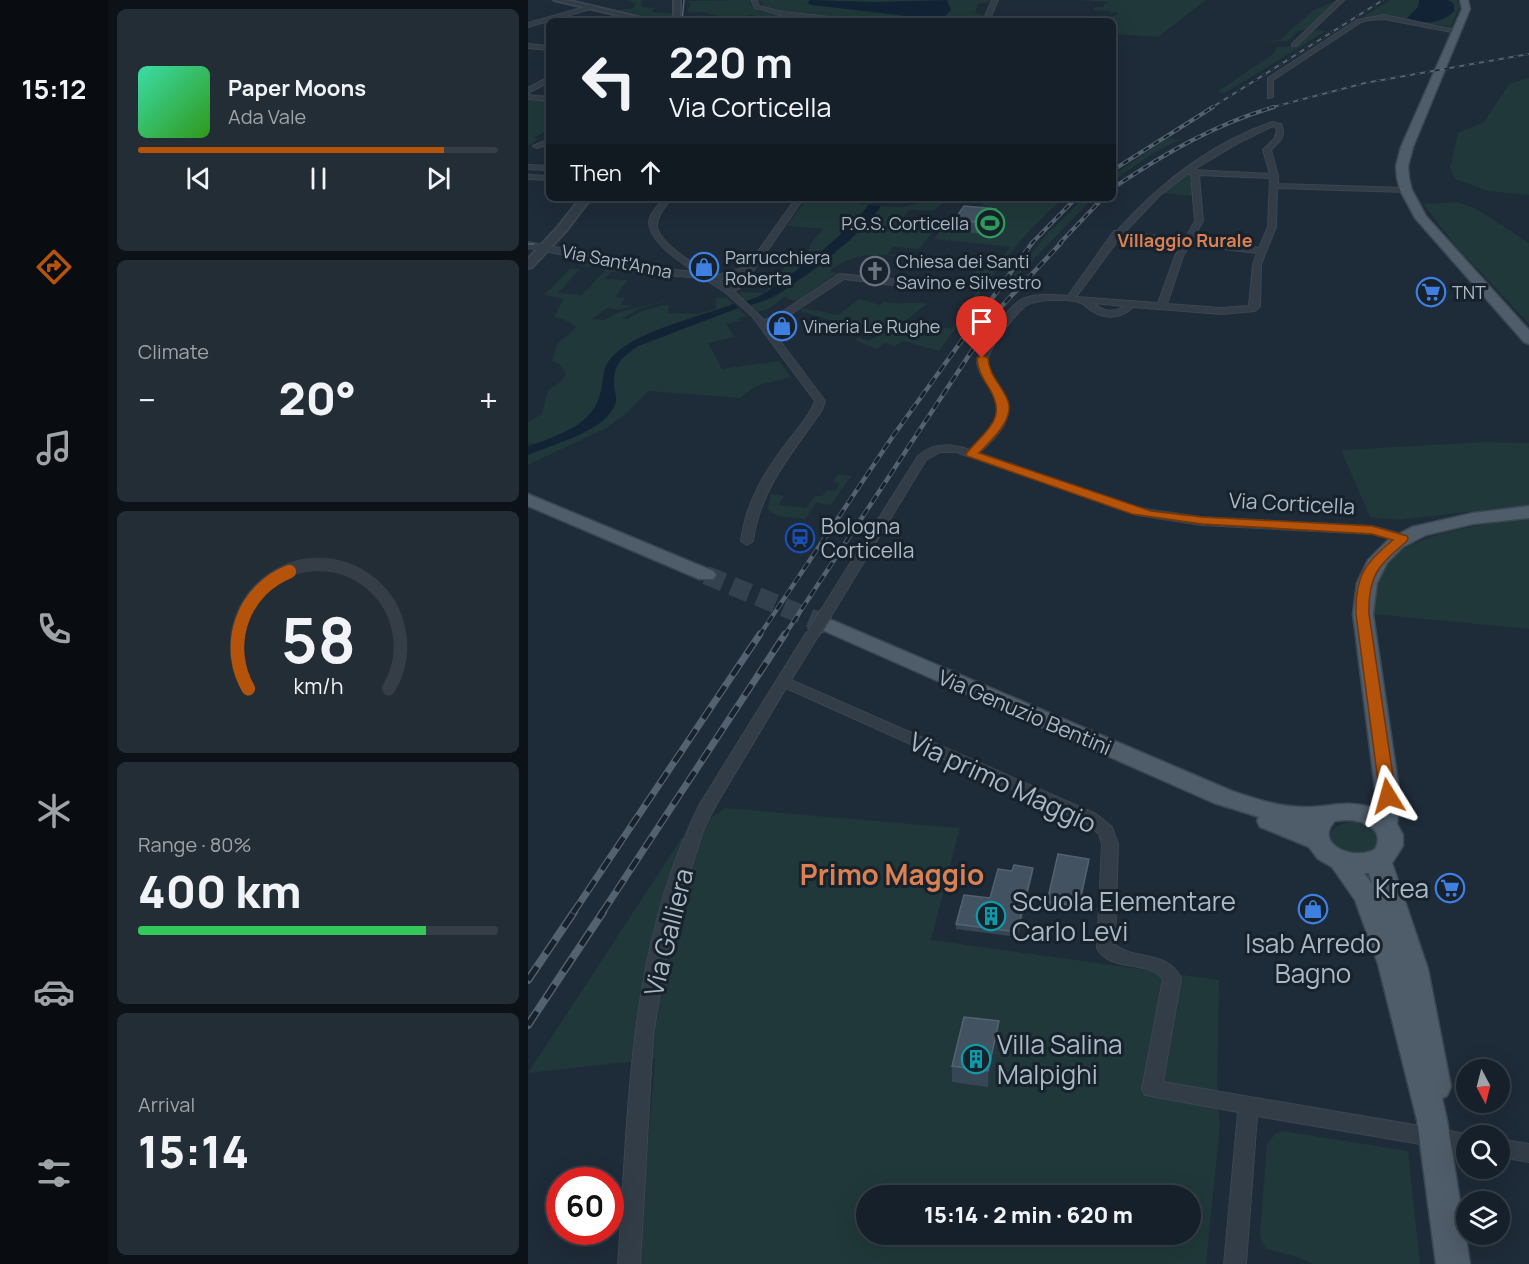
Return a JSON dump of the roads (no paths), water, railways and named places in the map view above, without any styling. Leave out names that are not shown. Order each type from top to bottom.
[{"type":"main road","points":[[1464,0],[1466,9],[1407,147],[1402,166],[1406,190],[1421,218],[1529,339]]},
{"type":"main road","points":[[528,499],[706,575]]},
{"type":"main road","points":[[1341,861],[1365,863],[1378,860],[1389,852],[1391,846],[1389,830],[1385,824],[1388,796],[1362,597],[1375,561],[1402,538],[1446,524],[1529,512]]},
{"type":"main road","name":"Via Genuzio Bentini","points":[[822,624],[1223,797],[1284,815],[1358,812],[1372,816],[1385,824]]},
{"type":"main road","points":[[1358,812],[1380,793],[1385,778]]},
{"type":"main road","name":"Via Genuzio Bentini","points":[[1223,797],[1249,813],[1318,841],[1326,852],[1341,861],[1367,897],[1389,957],[1434,1130],[1453,1264]]},
{"type":"main road","points":[[1318,841],[1318,824],[1327,814]]},
{"type":"main road","name":"Via Genuzio Bentini","points":[[1378,860],[1408,948],[1420,993],[1436,1088],[1434,1130]]},
{"type":"street","points":[[557,0],[639,18]]},
{"type":"street","points":[[676,0],[677,18]]},
{"type":"street","points":[[754,0],[757,7],[769,12],[833,18]]},
{"type":"street","points":[[987,18],[995,0]]},
{"type":"street","points":[[1294,45],[1341,0]]},
{"type":"street","points":[[551,18],[592,7]]},
{"type":"street","points":[[564,14],[581,18]]},
{"type":"street","points":[[1270,97],[1270,79],[1362,19],[1384,17],[1457,31]]},
{"type":"street","points":[[528,25],[546,20]]},
{"type":"street","points":[[532,47],[546,40]]},
{"type":"street","points":[[528,91],[546,82]]},
{"type":"street","points":[[528,97],[546,99]]},
{"type":"street","points":[[971,454],[988,438],[1004,409],[1003,401],[982,364],[990,346],[1016,310],[1027,300],[1047,297],[1084,300],[1095,311],[1104,314],[1123,312],[1131,304],[1238,312],[1252,309],[1255,306],[1257,264],[1272,227],[1274,181],[1267,150],[1280,138],[1282,131],[1278,124],[1272,124],[1220,148],[1183,172],[1153,196],[1117,233],[1070,298]]},
{"type":"street","points":[[537,146],[546,142]]},
{"type":"street","points":[[528,167],[546,168]]},
{"type":"street","points":[[1183,172],[1406,190]]},
{"type":"street","points":[[1161,307],[1179,256],[1199,221],[1195,172]]},
{"type":"street","points":[[528,177],[546,178]]},
{"type":"street","points":[[528,265],[584,201]]},
{"type":"street","points":[[666,201],[656,214],[654,231],[669,249],[731,293],[759,319],[820,401],[817,410],[755,502],[747,541]]},
{"type":"street","points":[[731,293],[798,201]]},
{"type":"street","points":[[1117,233],[1261,251]]},
{"type":"street","name":"Via Sant'Anna","points":[[528,245],[676,273],[709,277]]},
{"type":"street","points":[[709,277],[748,269]]},
{"type":"street","points":[[759,319],[779,318],[842,276],[893,282]]},
{"type":"street","name":"Via Galliera","points":[[630,1264],[644,1036],[655,966],[671,902],[696,828],[708,804],[925,455],[937,448],[947,447],[971,454]]},
{"type":"street","name":"Via Corticella","points":[[971,454],[1137,512],[1165,517],[1372,530],[1402,538]]},
{"type":"street","name":"Via primo Maggio","points":[[784,682],[1090,818],[1106,831],[1110,844],[1106,948],[1113,956],[1156,963],[1167,969],[1172,978],[1152,1089],[1248,1107],[1434,1130],[1456,1139]]},
{"type":"street","points":[[1235,1264],[1248,1107]]},
{"type":"street","points":[[1510,1150],[1529,1153]]},
{"type":"water","points":[[810,0],[875,2],[947,0],[951,10],[945,16],[924,18],[812,5],[807,3]]},
{"type":"water","points":[[1419,0],[1448,0],[1454,4],[1454,11],[1444,19],[1432,22],[1419,22],[1407,18],[1418,7]]},
{"type":"water","points":[[869,205],[881,206],[840,249],[821,264],[783,290],[765,299],[750,305],[746,301],[767,292],[809,261],[840,235]]},
{"type":"water","points":[[734,304],[738,308],[632,350],[616,367],[614,387],[616,403],[607,417],[575,437],[528,455],[528,447],[573,428],[591,413],[601,391],[606,365],[623,348],[652,332]]},
{"type":"tunnel","points":[[706,575],[827,625]]},
{"type":"tram line","points":[[682,18],[684,0]]},
{"type":"tram line","points":[[528,244],[534,244]]},
{"type":"railway","points":[[1211,108],[1383,0]]},
{"type":"railway","points":[[1269,108],[1365,83],[1529,54]]},
{"type":"railway","points":[[1116,168],[1213,107]]},
{"type":"railway","points":[[1116,186],[1190,141],[1231,122],[1274,107]]},
{"type":"railway","points":[[1031,244],[1073,201]]},
{"type":"railway","points":[[1059,244],[1100,201]]},
{"type":"railway","points":[[759,636],[893,436],[1032,243]]},
{"type":"railway","points":[[784,636],[1000,308],[1061,243]]},
{"type":"railway","points":[[573,913],[760,634]]},
{"type":"railway","points":[[602,913],[785,634]]},
{"type":"railway","points":[[528,980],[574,912]]},
{"type":"railway","points":[[528,1025],[603,912]]},
{"type":"place","name":"P.G.S. Corticella","points":[[990,223]]},
{"type":"place","name":"Parrucchiera Roberta","points":[[704,267]]},
{"type":"place","name":"Chiesa dei Santi Savino e Silvestro","points":[[875,271]]},
{"type":"place","name":"TNT","points":[[1431,292]]},
{"type":"place","name":"Vineria Le Rughe","points":[[782,326]]},
{"type":"place","name":"Bologna Corticella","points":[[800,538]]},
{"type":"place","name":"Krea","points":[[1450,888]]},
{"type":"place","name":"Isab Arredo Bagno","points":[[1313,909]]},
{"type":"place","name":"Scuola Elementare Carlo Levi","points":[[991,916]]},
{"type":"place","name":"Villa Salina Malpighi","points":[[976,1059]]},
{"type":"district","name":"Villaggio Rurale","points":[[1185,240]]},
{"type":"district","name":"Primo Maggio","points":[[892,874]]}]
